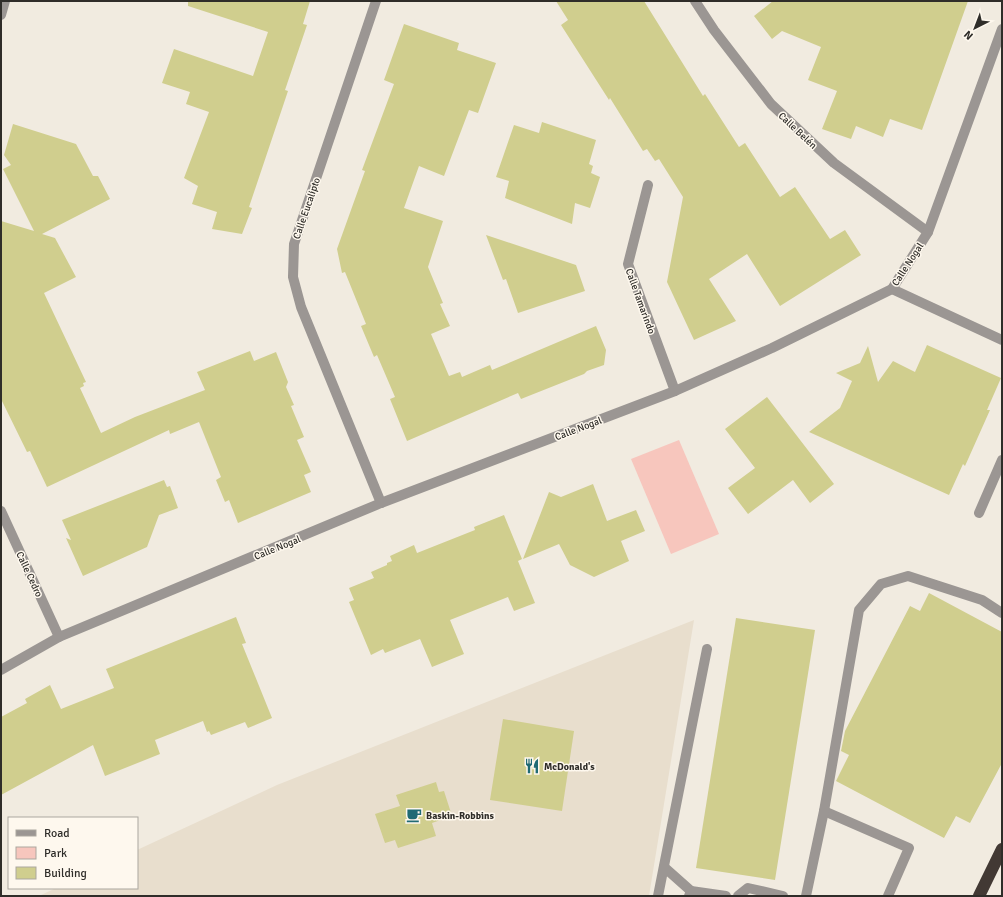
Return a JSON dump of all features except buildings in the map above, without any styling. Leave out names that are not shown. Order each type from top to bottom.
[{"type":"highway","points":[[979,896],[1002,849]]},
{"type":"street","points":[[1,15],[5,1]]},
{"type":"street","name":"Calle Eucalipto","points":[[376,1],[294,244],[293,277],[301,307],[381,504]]},
{"type":"street","name":"Calle Belén","points":[[695,1],[714,30],[771,104],[834,164],[928,232]]},
{"type":"street","name":"Calle Nogal","points":[[1,670],[59,637],[381,504],[675,391],[772,348],[892,289],[928,232],[1002,29]]},
{"type":"street","name":"Calle Tamarindo","points":[[648,184],[628,264],[675,391]]},
{"type":"street","points":[[892,289],[1002,340]]},
{"type":"street","points":[[979,513],[1002,460]]},
{"type":"street","name":"Calle Cedro","points":[[1,511],[59,637]]},
{"type":"street","points":[[806,896],[824,811],[859,610],[881,584],[908,576],[982,600],[1002,612]]},
{"type":"street","points":[[658,896],[707,649]]},
{"type":"street","points":[[824,811],[909,848],[888,896]]},
{"type":"street","points":[[664,868],[690,893],[726,896]]},
{"type":"street","points":[[738,896],[748,888],[784,896]]},
{"type":"shaded area","points":[[694,620],[649,896],[39,896],[54,889],[138,889],[138,850],[277,785]]},
{"type":"green space","points":[[679,440],[719,534],[671,554],[631,459]]},
{"type":"place","name":"McDonald's","points":[[532,766]]},
{"type":"place","name":"Baskin-Robbins","points":[[414,815]]}]
